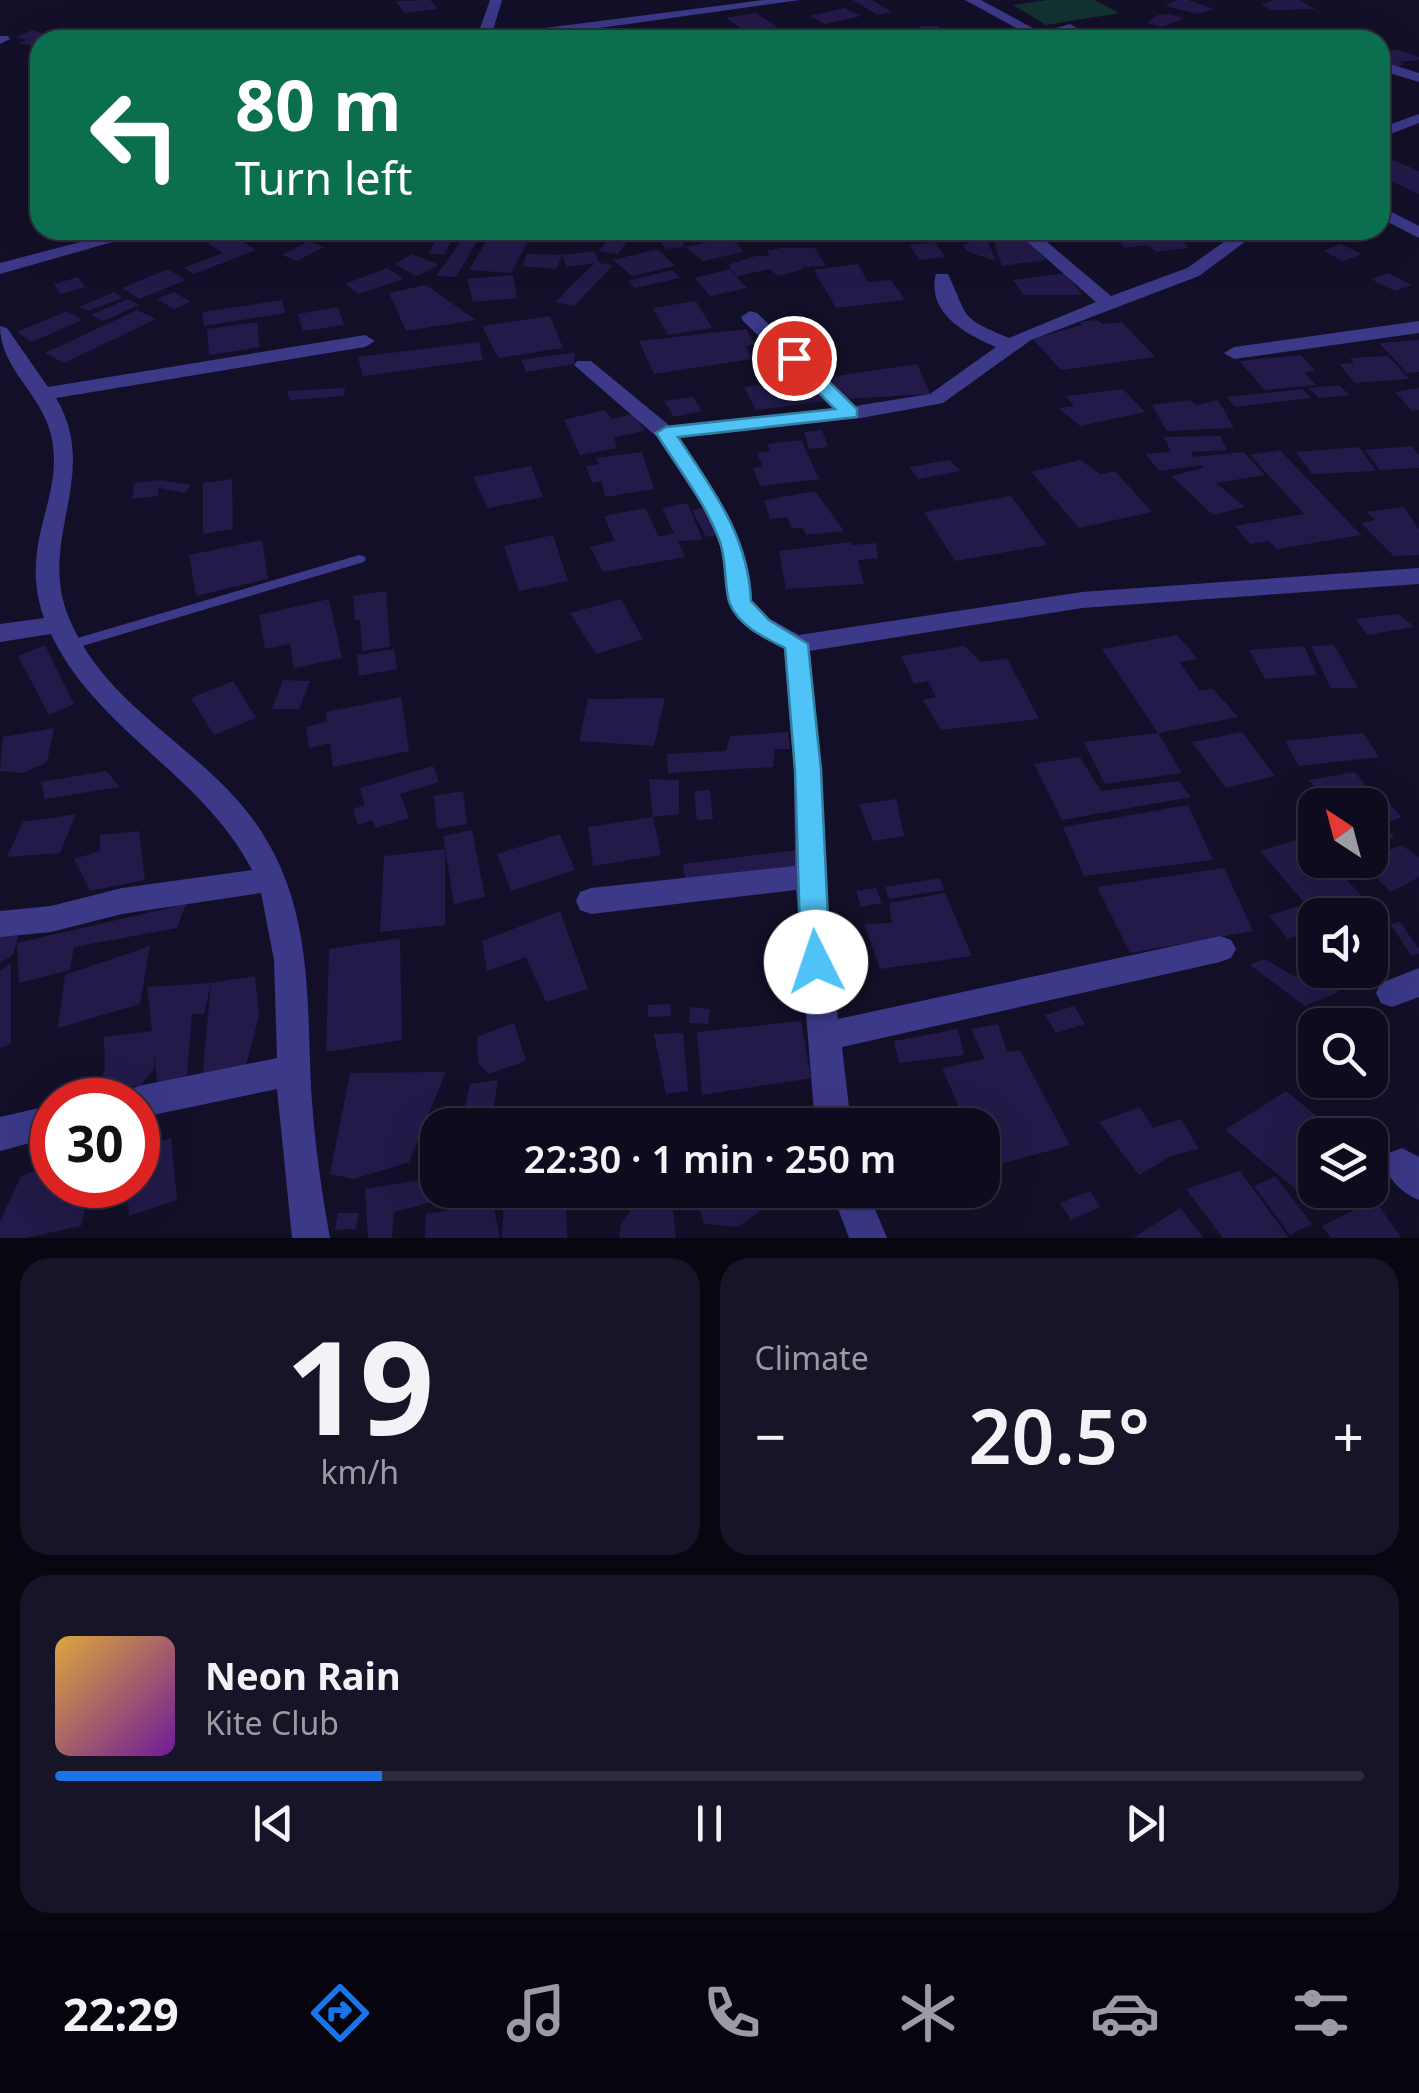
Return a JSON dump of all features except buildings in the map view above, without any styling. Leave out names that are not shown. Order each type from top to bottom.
[{"type":"street","points":[[486,30],[496,0]]},
{"type":"street","points":[[561,30],[794,0]]},
{"type":"street","points":[[971,0],[1029,30]]},
{"type":"street","points":[[1064,30],[1070,28]]},
{"type":"street","points":[[1390,68],[1419,78]]},
{"type":"street","points":[[1390,129],[1419,118]]},
{"type":"street","points":[[1390,216],[1419,232]]},
{"type":"street","points":[[0,269],[109,240]]},
{"type":"street","points":[[1035,240],[1109,304]]},
{"type":"street","points":[[666,433],[850,413],[936,399],[1009,345],[1051,324],[1193,272],[1238,240]]},
{"type":"street","points":[[942,278],[946,300],[957,322],[1009,345]]},
{"type":"street","points":[[750,317],[850,413]]},
{"type":"street","points":[[1234,354],[1419,328]]},
{"type":"street","points":[[0,332],[62,433],[66,458],[46,556],[46,586],[64,634],[114,702],[221,798],[251,838],[283,904],[292,966],[302,1190],[311,1238]]},
{"type":"street","points":[[41,394],[365,341]]},
{"type":"street","points":[[584,365],[666,433],[715,509],[730,540],[739,568],[740,602],[761,626],[796,644],[1082,600],[1419,576]]},
{"type":"street","points":[[0,632],[64,634]]},
{"type":"street","points":[[796,644],[808,770],[822,1037],[831,1108]]},
{"type":"street","points":[[590,901],[811,876]]},
{"type":"street","points":[[0,924],[51,919],[122,901],[272,878]]},
{"type":"street","points":[[822,1037],[1220,948]]},
{"type":"street","points":[[160,1097],[294,1070]]},
{"type":"street","points":[[0,1134],[30,1126]]},
{"type":"street","points":[[856,1208],[868,1238]]},
{"type":"lane","points":[[64,634],[359,559]]},
{"type":"green space","points":[[1094,0],[1120,13],[1046,25],[1013,5]]},
{"type":"route","points":[[794,358],[850,413],[666,433],[715,509],[730,540],[739,568],[740,602],[748,615],[776,636],[796,644],[808,770],[816,962]]}]
